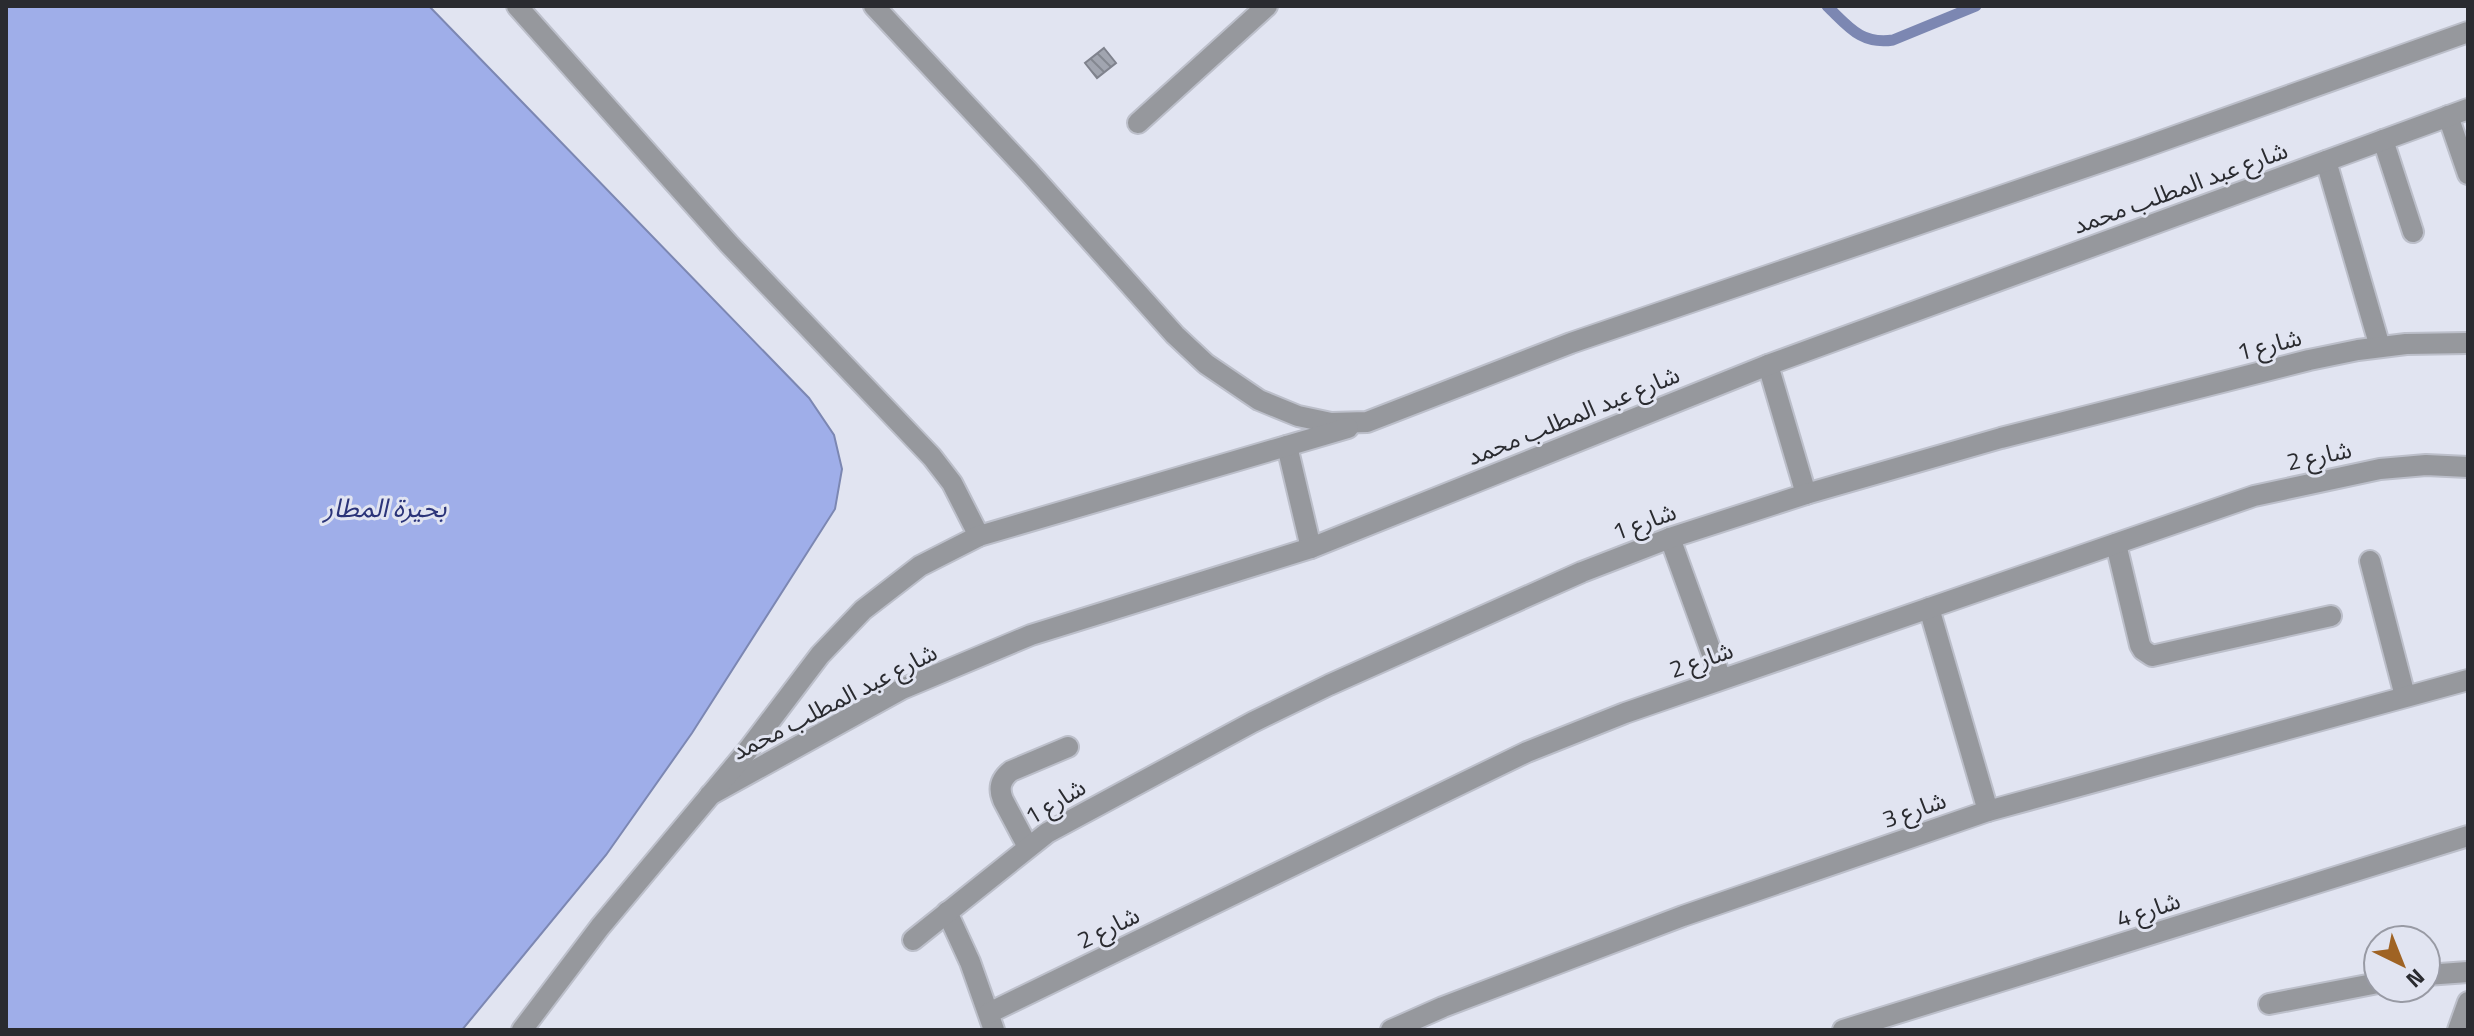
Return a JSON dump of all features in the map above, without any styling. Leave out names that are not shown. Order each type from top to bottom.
[{"type":"street","points":[[517,6],[729,244],[924,448],[952,483],[979,536]]},
{"type":"street","points":[[874,6],[1175,335],[1206,364],[1259,400],[1298,416],[1331,423],[1367,422]]},
{"type":"street","points":[[1138,123],[1267,6]]},
{"type":"street","points":[[522,1030],[600,927],[748,750],[820,655],[863,610],[920,566],[979,536],[1367,422],[1571,343],[2139,149],[2468,32]]},
{"type":"street","name":"شارع عبد المطلب محمد","points":[[710,795],[902,689],[1031,635],[1311,548],[1768,365],[2468,109]]},
{"type":"street","points":[[2448,116],[2468,174]]},
{"type":"street","points":[[2383,140],[2413,232]]},
{"type":"street","points":[[2326,161],[2380,347]]},
{"type":"street","name":"شارع 1","points":[[913,940],[1047,833],[1253,722],[1582,572],[1670,538],[1806,494],[2001,438],[2309,360],[2406,344],[2468,343]]},
{"type":"street","points":[[1768,365],[1806,494]]},
{"type":"street","points":[[1287,446],[1311,548]]},
{"type":"street","name":"شارع 2","points":[[992,1022],[1527,752],[1625,713],[2254,496],[2380,469],[2426,465],[2468,467]]},
{"type":"street","points":[[1670,538],[1721,679]]},
{"type":"street","points":[[2116,544],[2140,645],[2152,656],[2331,616]]},
{"type":"street","points":[[2370,561],[2405,696]]},
{"type":"street","points":[[1929,608],[1988,811]]},
{"type":"street","name":"شارع 3","points":[[1391,1030],[1443,1007],[1669,921],[1988,811],[2468,680]]},
{"type":"street","points":[[1028,847],[1000,792],[1004,776],[1068,747]]},
{"type":"street","name":"شارع 4","points":[[1843,1030],[2468,836]]},
{"type":"street","points":[[947,912],[992,1022]]},
{"type":"street","points":[[2442,974],[2468,972]]},
{"type":"street","points":[[2269,1004],[2362,986]]},
{"type":"street","points":[[2458,1030],[2468,1002]]},
{"type":"water","name":"بحيرة المطار","points":[[6,6],[429,6],[809,398],[834,435],[842,469],[835,509],[692,733],[606,855],[462,1030],[6,1030]]},
{"type":"building","points":[[1104,48],[1116,63],[1097,78],[1085,63]]},
{"type":"waterway","points":[[1827,6],[1856,32],[1882,41],[1893,40],[1976,6]]}]
